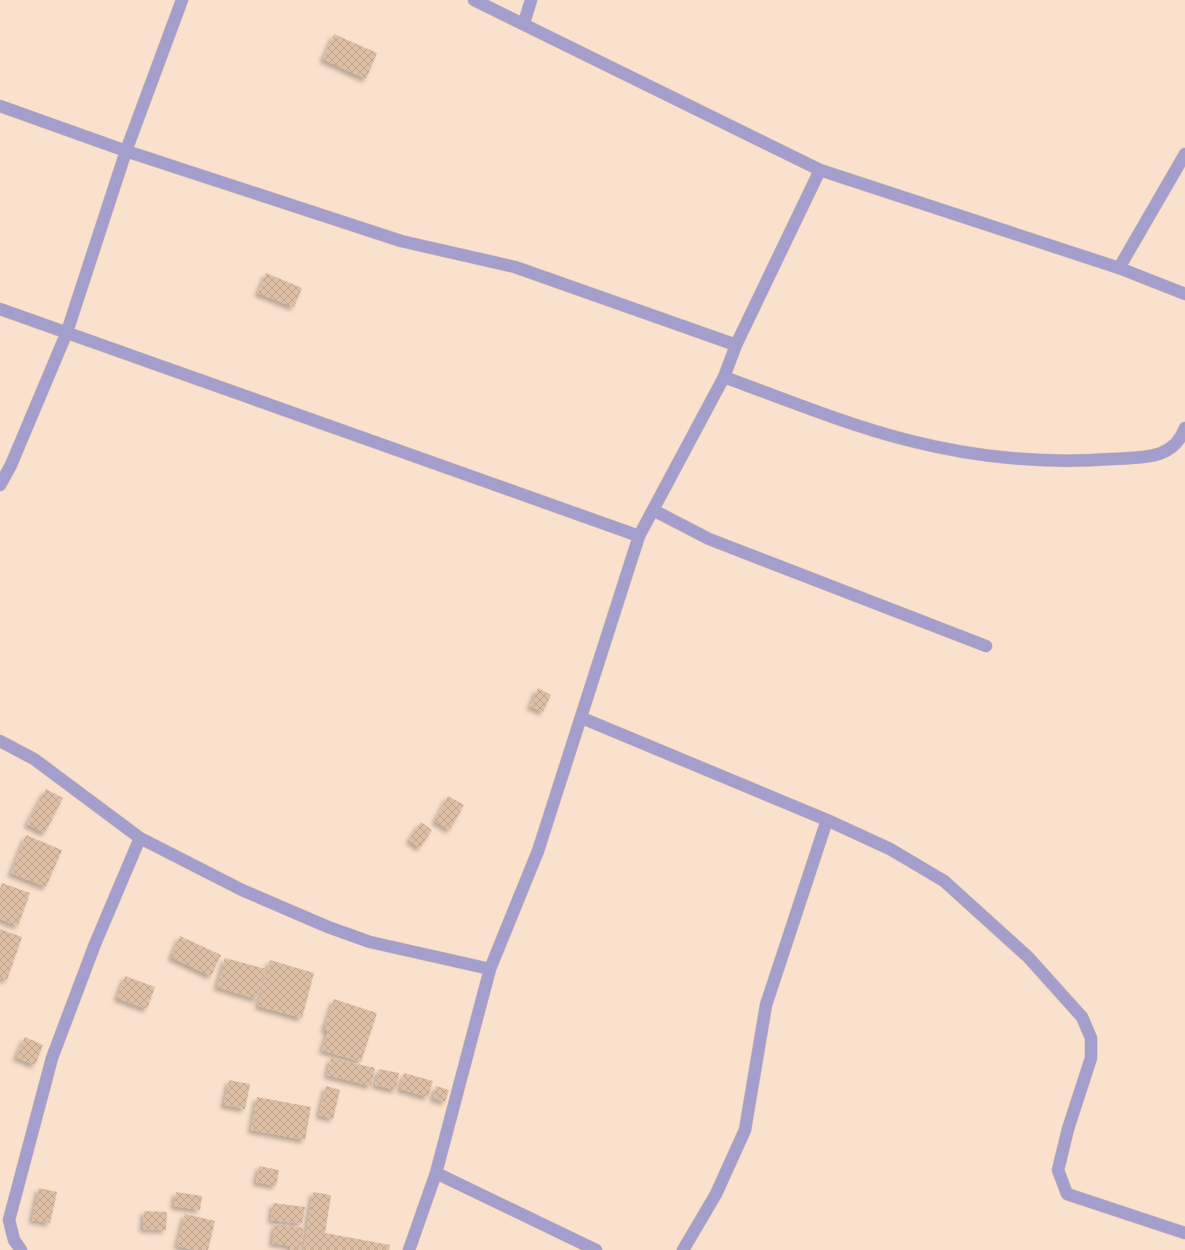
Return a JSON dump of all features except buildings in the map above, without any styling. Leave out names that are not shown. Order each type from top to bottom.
[{"type":"street","points":[[0,485],[11,465],[66,332],[126,151],[182,0]]},
{"type":"street","points":[[474,0],[524,23],[820,170],[1119,268],[1185,294]]},
{"type":"street","points":[[524,23],[531,0]]},
{"type":"street","points":[[0,106],[126,151],[401,241],[515,267],[736,346]]},
{"type":"street","points":[[1119,268],[1185,154]]},
{"type":"street","points":[[409,1250],[436,1173],[490,969],[538,851],[582,718],[639,536],[724,377],[736,346],[820,170]]},
{"type":"street","points":[[0,310],[66,332],[639,536]]},
{"type":"street","points":[[724,377],[827,415],[907,440],[982,454],[1072,462],[1146,457],[1169,450],[1181,440],[1185,428]]},
{"type":"street","points":[[653,510],[709,539],[986,646]]},
{"type":"street","points":[[582,718],[827,820],[890,849],[944,881],[1028,957],[1082,1016],[1091,1038],[1091,1058],[1068,1129],[1058,1170],[1067,1194],[1185,1233]]},
{"type":"street","points":[[0,741],[34,759],[140,838],[242,890],[328,927],[370,942],[490,969]]},
{"type":"street","points":[[684,1250],[716,1194],[745,1130],[766,1005],[827,820]]},
{"type":"street","points":[[21,1250],[14,1240],[9,1220],[52,1058],[95,944],[140,838]]},
{"type":"street","points":[[436,1173],[596,1250]]}]
